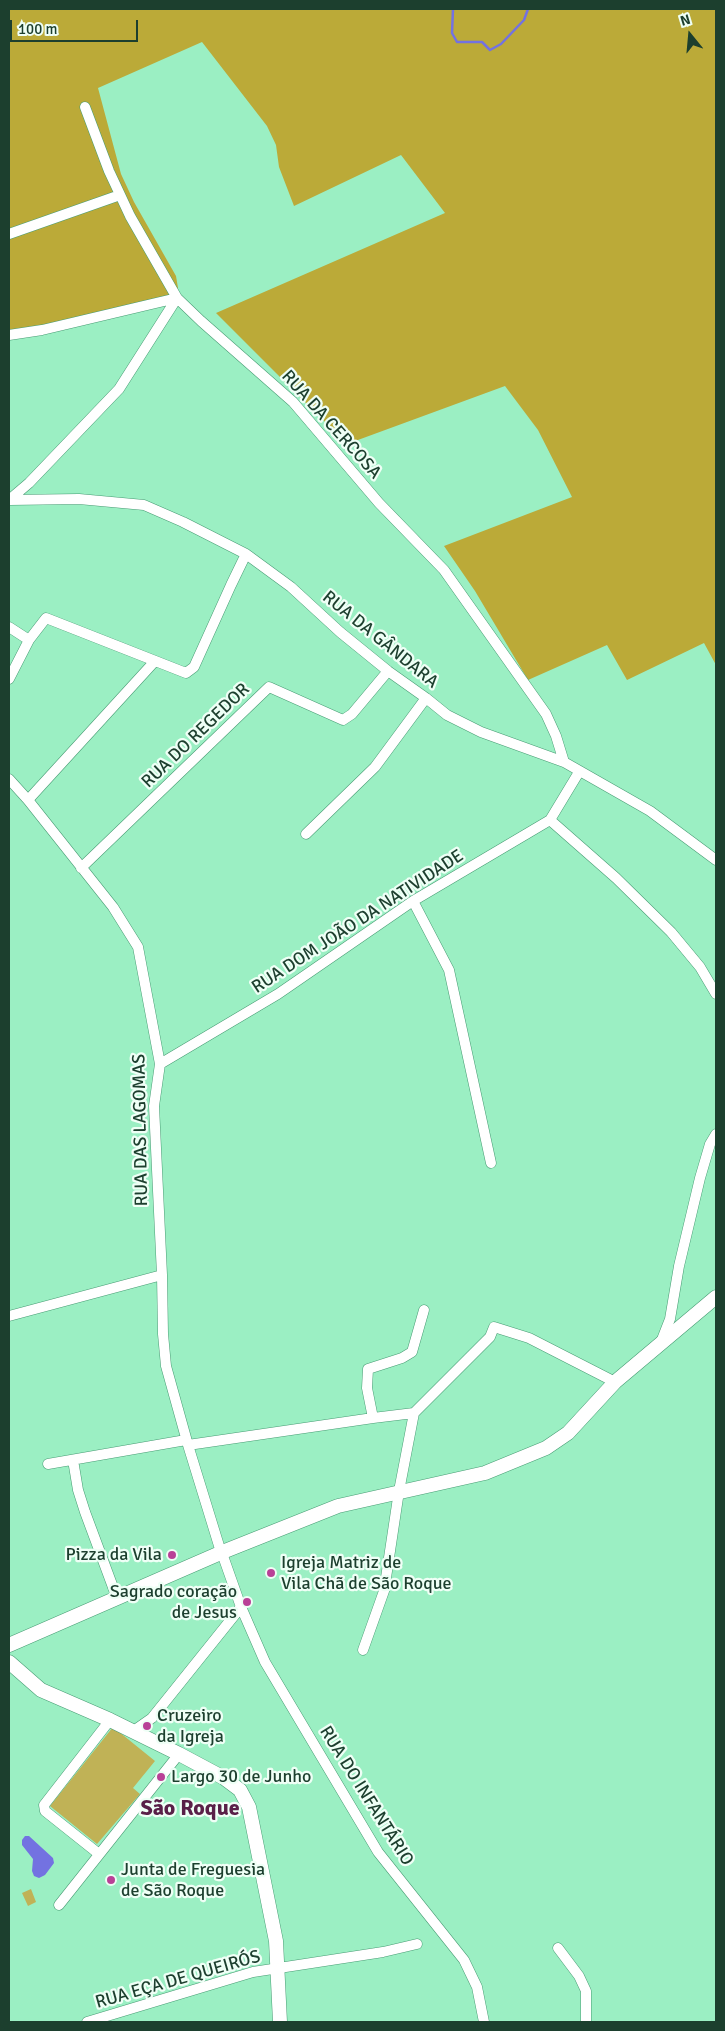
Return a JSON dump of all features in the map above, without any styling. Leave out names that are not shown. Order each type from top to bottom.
[{"type":"street","name":"RUA DA CERCOSA","points":[[85,107],[109,171],[130,216],[178,298],[201,321],[293,402],[379,503],[444,570],[546,714],[556,736],[564,762]]},
{"type":"street","points":[[9,234],[120,195]]},
{"type":"street","points":[[9,335],[42,330],[178,298]]},
{"type":"street","points":[[9,500],[29,483],[120,389],[178,298]]},
{"type":"street","name":"RUA DA GÂNDARA","points":[[9,500],[79,499],[144,505],[183,522],[246,554],[291,587],[340,632],[388,671],[447,715],[481,732],[564,762],[650,811],[716,860]]},
{"type":"street","points":[[9,679],[29,640],[46,618],[186,673],[194,667],[246,554]]},
{"type":"street","points":[[9,627],[29,640]]},
{"type":"street","points":[[28,800],[156,661]]},
{"type":"street","name":"RUA DO REGEDOR","points":[[81,868],[269,687],[343,720],[352,714],[388,671]]},
{"type":"street","points":[[306,834],[375,767],[426,698]]},
{"type":"street","name":"RUA DOM JOÃO DA NATIVIDADE","points":[[160,1064],[278,994],[413,901],[550,820],[579,772]]},
{"type":"street","name":"RUA DAS LAGOMAS","points":[[9,779],[28,800],[113,907],[138,947],[160,1064],[154,1106],[163,1334],[166,1366],[221,1552]]},
{"type":"street","points":[[550,820],[616,878],[671,932],[700,967],[716,994]]},
{"type":"street","points":[[413,901],[449,970],[491,1163]]},
{"type":"street","points":[[661,1342],[670,1319],[679,1266],[700,1178],[710,1144],[716,1134]]},
{"type":"street","points":[[9,1316],[162,1275]]},
{"type":"street","points":[[280,2022],[276,1941],[249,1808],[240,1790],[224,1778],[179,1754],[110,1720],[41,1690],[9,1662],[12,1644],[221,1552],[338,1506],[485,1473],[546,1448],[568,1433],[615,1382],[716,1297]]},
{"type":"street","points":[[374,1418],[367,1388],[368,1369],[402,1358],[412,1352],[424,1310]]},
{"type":"street","points":[[363,1650],[384,1591],[399,1491],[414,1413],[490,1337],[494,1327],[529,1338],[615,1382]]},
{"type":"street","points":[[48,1464],[187,1442],[414,1413]]},
{"type":"street","points":[[73,1460],[84,1512],[117,1598]]},
{"type":"street","name":"RUA DO INFANTÁRIO","points":[[221,1552],[241,1607],[265,1662],[378,1852],[464,1960],[477,1987],[484,2022]]},
{"type":"street","points":[[139,1735],[241,1607]]},
{"type":"street","points":[[139,1735],[152,1718]]},
{"type":"street","points":[[99,1854],[45,1810],[44,1805],[110,1720]]},
{"type":"street","points":[[58,1905],[179,1754]]},
{"type":"street","name":"RUA EÇA DE QUEIRÓS","points":[[87,2022],[253,1972],[383,1952],[417,1944]]},
{"type":"street","points":[[558,1948],[579,1976],[586,1991],[586,2022]]},
{"type":"shaded area","points":[[9,9],[716,9],[716,665],[704,643],[627,680],[607,645],[528,680],[475,591],[444,546],[572,497],[538,430],[505,386],[347,444],[216,313],[445,213],[401,155],[294,206],[279,167],[276,145],[267,126],[202,42],[98,88],[121,174],[134,202],[176,276],[178,288],[175,295],[36,327],[9,330]]},
{"type":"shaded area","points":[[113,1727],[155,1761],[133,1788],[140,1794],[97,1844],[50,1806]]},
{"type":"shaded area","points":[[25,1836],[29,1836],[53,1858],[54,1863],[45,1875],[39,1878],[34,1876],[32,1871],[33,1859],[22,1845],[22,1840]]},
{"type":"shaded area","points":[[31,1889],[36,1902],[28,1906],[22,1893]]},
{"type":"waterway","points":[[453,9],[452,33],[457,42],[482,42],[490,50],[501,44],[524,20],[528,9]]},
{"type":"place","name":"Pizza da Vila","points":[[172,1555]]},
{"type":"place","name":"Igreja Matriz de Vila Chã de São Roque","points":[[271,1573]]},
{"type":"place","name":"Sagrado coração de Jesus","points":[[247,1602]]},
{"type":"place","name":"Cruzeiro da Igreja","points":[[147,1726]]},
{"type":"place","name":"Largo 30 de Junho","points":[[161,1777]]},
{"type":"place","name":"Junta de Freguesia de São Roque","points":[[111,1880]]},
{"type":"district","name":"São Roque","points":[[190,1809]]}]
